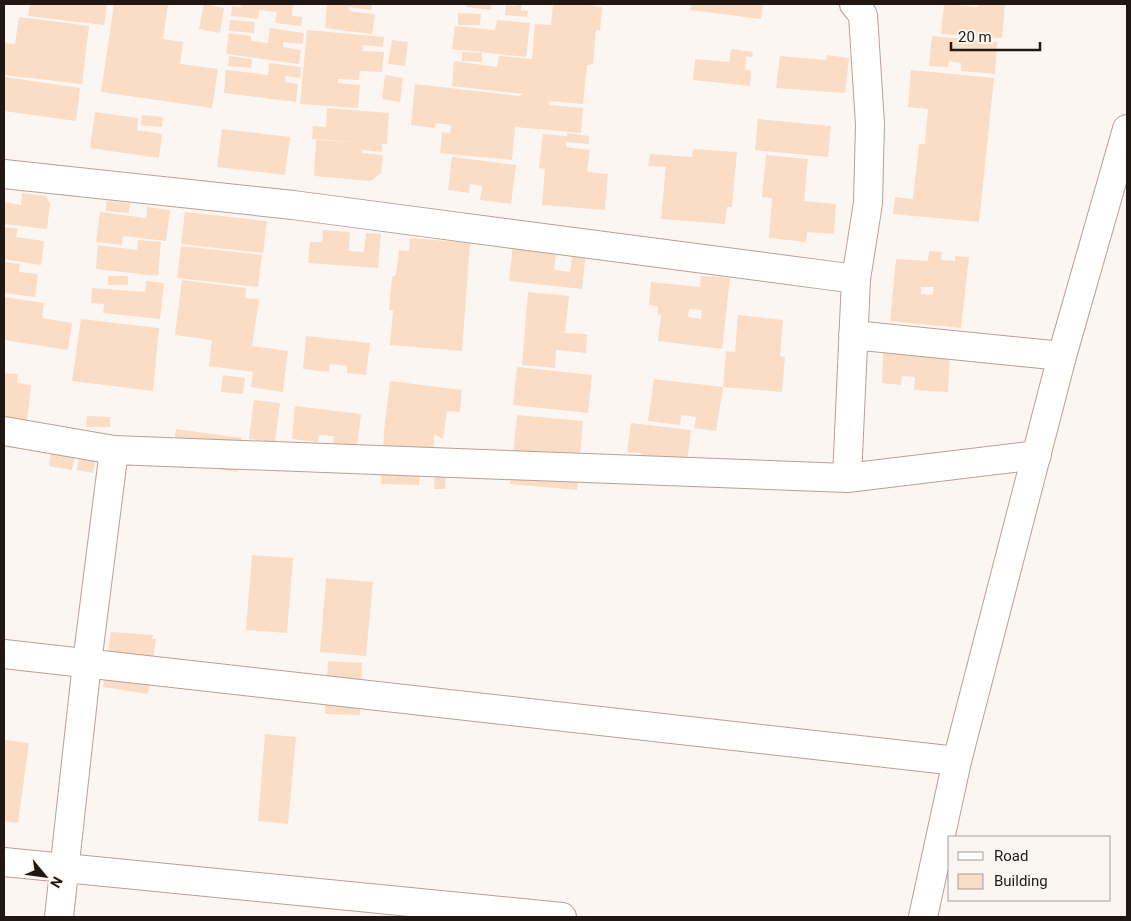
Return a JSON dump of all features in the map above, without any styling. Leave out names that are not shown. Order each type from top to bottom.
[{"type":"street","points":[[847,478],[856,279],[868,203],[870,124],[863,15],[854,4]]},
{"type":"street","points":[[923,917],[957,761],[1062,356],[1127,130]]},
{"type":"street","points":[[4,174],[293,205],[856,279]]},
{"type":"street","points":[[853,335],[1062,356]]},
{"type":"street","points":[[4,431],[114,450],[847,478],[1037,455]]},
{"type":"street","points":[[59,917],[87,663],[114,450]]},
{"type":"street","points":[[4,654],[957,761]]},
{"type":"street","points":[[4,862],[562,917]]},
{"type":"building","points":[[30,4],[107,4],[104,25],[28,16]]},
{"type":"building","points":[[114,4],[168,4],[163,39],[183,42],[180,64],[218,69],[212,108],[101,92]]},
{"type":"building","points":[[204,4],[224,8],[220,33],[199,29]]},
{"type":"building","points":[[241,4],[293,4],[292,16],[302,17],[301,26],[275,23],[277,12],[259,10],[258,19],[231,16],[232,6],[241,7]]},
{"type":"building","points":[[327,4],[372,4],[371,10],[349,7],[349,11],[375,14],[372,34],[325,28]]},
{"type":"building","points":[[467,4],[491,4],[491,10],[466,7]]},
{"type":"building","points":[[515,4],[522,4],[521,10],[528,11],[527,17],[505,15],[506,5],[515,6]]},
{"type":"building","points":[[553,4],[581,4],[602,7],[600,30],[596,30],[593,64],[587,65],[583,104],[549,101],[549,105],[583,108],[581,133],[515,127],[512,160],[440,153],[442,132],[450,133],[451,125],[436,123],[434,128],[411,125],[415,84],[518,96],[524,94],[452,86],[454,61],[497,67],[499,56],[532,59],[535,24],[551,25]]},
{"type":"building","points":[[691,4],[763,4],[761,19],[690,10]]},
{"type":"building","points":[[944,4],[978,7],[978,4],[1005,4],[1002,38],[941,34]]},
{"type":"building","points":[[458,13],[481,14],[480,25],[458,25]]},
{"type":"building","points":[[19,17],[89,26],[82,84],[4,75],[4,43],[15,44]]},
{"type":"building","points":[[230,20],[255,22],[254,33],[229,31]]},
{"type":"building","points":[[497,20],[530,23],[526,57],[452,49],[455,26],[495,30]]},
{"type":"building","points":[[270,28],[304,33],[303,44],[283,42],[283,47],[301,50],[299,64],[226,54],[229,33],[251,36],[251,41],[268,43]]},
{"type":"building","points":[[307,30],[384,37],[383,47],[363,45],[363,51],[384,52],[382,72],[360,71],[359,80],[338,79],[338,83],[360,85],[358,108],[300,104]]},
{"type":"building","points":[[932,36],[997,42],[995,74],[961,71],[961,63],[949,61],[948,67],[929,66]]},
{"type":"building","points":[[392,40],[408,42],[405,66],[388,64]]},
{"type":"building","points":[[731,49],[753,52],[752,57],[746,56],[745,69],[751,71],[750,86],[693,80],[695,59],[729,62]]},
{"type":"building","points":[[462,52],[482,53],[482,62],[462,61]]},
{"type":"building","points":[[827,55],[849,58],[845,93],[776,88],[780,56],[826,60]]},
{"type":"building","points":[[229,56],[252,59],[251,68],[228,66]]},
{"type":"building","points":[[269,63],[301,67],[300,78],[286,76],[285,82],[298,84],[296,102],[224,93],[226,70],[268,75]]},
{"type":"building","points":[[911,70],[994,78],[979,222],[893,214],[895,197],[913,199],[919,144],[925,144],[928,109],[908,107]]},
{"type":"building","points":[[385,75],[403,78],[400,102],[382,99]]},
{"type":"building","points":[[4,77],[80,88],[76,121],[4,111]]},
{"type":"building","points":[[327,108],[389,113],[387,144],[382,144],[382,152],[362,150],[362,153],[383,155],[381,173],[371,181],[314,176],[316,140],[366,143],[312,139],[313,126],[326,127]]},
{"type":"building","points":[[95,112],[138,118],[137,130],[162,134],[159,158],[90,148]]},
{"type":"building","points":[[142,115],[163,117],[162,127],[141,125]]},
{"type":"building","points":[[758,119],[831,126],[828,157],[755,150]]},
{"type":"building","points":[[222,129],[290,137],[285,175],[217,167]]},
{"type":"building","points":[[567,133],[589,136],[589,144],[566,142],[566,147],[590,150],[587,172],[608,174],[605,210],[542,205],[545,169],[539,168],[543,134],[567,136]]},
{"type":"building","points":[[693,149],[737,152],[732,207],[727,207],[725,224],[661,219],[666,167],[648,166],[650,154],[692,157]]},
{"type":"building","points":[[766,155],[808,159],[804,201],[836,204],[834,234],[807,232],[806,242],[769,238],[772,198],[762,197]]},
{"type":"building","points":[[452,157],[516,165],[511,204],[480,200],[482,186],[470,184],[469,193],[448,190]]},
{"type":"building","points":[[22,193],[46,196],[50,204],[47,229],[4,224],[4,202],[21,205]]},
{"type":"building","points":[[106,201],[130,203],[129,213],[106,211]]},
{"type":"building","points":[[147,207],[170,210],[166,241],[123,236],[122,245],[96,242],[100,212],[146,218]]},
{"type":"building","points":[[185,212],[267,221],[263,253],[181,244]]},
{"type":"building","points":[[4,227],[18,229],[16,237],[44,241],[41,265],[4,259]]},
{"type":"building","points":[[323,230],[350,232],[349,251],[364,252],[366,233],[381,234],[378,268],[308,263],[310,242],[322,242]]},
{"type":"building","points":[[410,238],[470,243],[462,351],[390,345],[393,310],[389,310],[392,277],[396,275],[399,250],[409,251]]},
{"type":"building","points":[[138,240],[161,242],[158,276],[96,269],[98,245],[137,250]]},
{"type":"building","points":[[513,244],[557,249],[554,270],[570,272],[573,249],[586,250],[582,289],[509,281]]},
{"type":"building","points":[[181,246],[262,255],[258,287],[177,278]]},
{"type":"building","points":[[929,251],[942,252],[941,260],[955,261],[955,256],[969,257],[961,328],[890,321],[896,259],[928,261]],"holes":[[[921,287],[934,287],[933,295],[921,294]]]},
{"type":"building","points":[[4,262],[20,264],[19,272],[38,274],[35,297],[4,293]]},
{"type":"building","points":[[108,276],[128,276],[128,285],[108,285]]},
{"type":"building","points":[[701,276],[730,278],[722,349],[658,341],[661,314],[658,315],[658,306],[649,305],[651,282],[700,287]],"holes":[[[689,309],[702,310],[701,319],[688,317]]]},
{"type":"building","points":[[182,280],[246,288],[245,298],[259,299],[252,346],[288,351],[283,392],[251,387],[253,372],[209,366],[212,340],[175,335]]},
{"type":"building","points":[[146,281],[164,283],[160,319],[103,313],[104,304],[91,303],[92,288],[145,292]]},
{"type":"building","points":[[528,292],[569,296],[565,333],[587,334],[586,353],[556,350],[555,368],[522,365]]},
{"type":"building","points":[[4,297],[44,303],[42,318],[72,323],[68,350],[4,340]]},
{"type":"building","points":[[738,315],[783,320],[780,356],[785,357],[782,392],[723,387],[726,351],[735,352]]},
{"type":"building","points":[[81,319],[159,328],[153,391],[72,381]]},
{"type":"building","points":[[306,336],[370,343],[366,375],[347,373],[347,366],[330,364],[329,372],[303,369]]},
{"type":"building","points":[[883,353],[950,356],[948,392],[914,390],[915,377],[902,376],[901,385],[882,383]]},
{"type":"building","points":[[517,367],[592,375],[588,413],[513,405]]},
{"type":"building","points":[[4,373],[18,374],[17,383],[31,385],[27,421],[44,423],[41,451],[4,447]]},
{"type":"building","points":[[223,375],[245,378],[243,394],[221,392]]},
{"type":"building","points":[[654,379],[723,387],[716,431],[694,428],[696,417],[681,415],[680,425],[648,421]]},
{"type":"building","points":[[390,381],[462,390],[460,412],[447,411],[443,439],[434,434],[433,459],[447,459],[445,489],[434,489],[435,473],[420,473],[419,485],[381,484],[384,432]]},
{"type":"building","points":[[254,400],[280,403],[275,442],[249,439]]},
{"type":"building","points":[[295,406],[361,414],[357,447],[333,445],[334,436],[319,435],[318,442],[292,439]]},
{"type":"building","points":[[517,415],[583,421],[577,490],[510,484]]},
{"type":"building","points":[[87,416],[110,417],[110,427],[86,427]]},
{"type":"building","points":[[631,423],[691,430],[687,464],[641,468],[641,453],[627,452]]},
{"type":"building","points":[[176,429],[242,438],[237,472],[171,462]]},
{"type":"building","points":[[82,439],[98,442],[93,473],[77,470]]},
{"type":"building","points":[[52,446],[76,449],[72,470],[49,466]]},
{"type":"building","points":[[252,555],[293,558],[287,633],[246,630]]},
{"type":"building","points":[[326,578],[373,582],[366,656],[320,652]]},
{"type":"building","points":[[111,632],[153,635],[152,639],[156,639],[148,694],[103,687]]},
{"type":"building","points":[[328,661],[362,663],[360,715],[325,714]]},
{"type":"building","points":[[265,734],[296,737],[288,824],[258,821]]},
{"type":"building","points":[[4,740],[29,743],[18,823],[4,821]]}]
